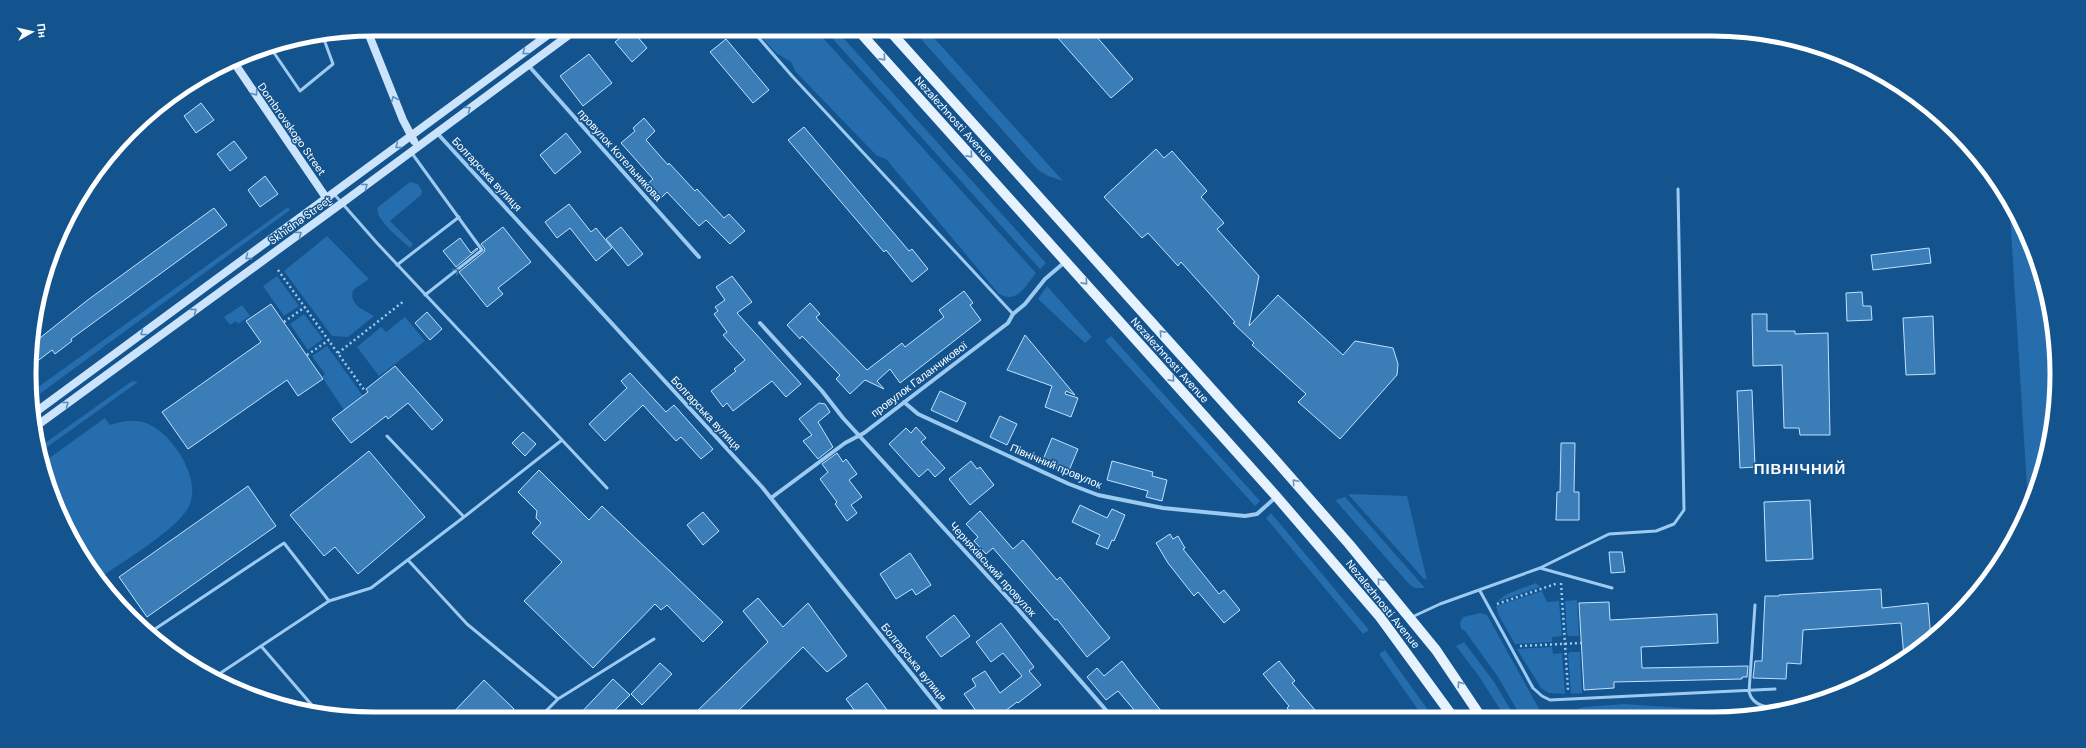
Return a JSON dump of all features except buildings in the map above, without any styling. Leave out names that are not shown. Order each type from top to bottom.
[{"type":"main road","points":[[369,36],[411,136],[414,149]]},
{"type":"main road","name":"Skhidna Street","points":[[38,410],[547,36]]},
{"type":"main road","name":"Skhidna Street","points":[[40,424],[334,209],[567,36]]},
{"type":"main road","name":"Nezalezhnosti Avenue","points":[[863,36],[1276,496],[1380,617],[1449,712]]},
{"type":"main road","name":"Nezalezhnosti Avenue","points":[[894,36],[1278,463],[1410,618],[1440,656],[1478,712]]},
{"type":"main road","name":"Dombrovskogo Street","points":[[236,66],[331,196],[334,209]]},
{"type":"street","name":"провулок Котельникова","points":[[528,65],[699,257]]},
{"type":"street","name":"Болгарська вулиця","points":[[436,132],[771,498],[942,712]]},
{"type":"street","name":"провулок Галанчикової","points":[[771,498],[845,443],[858,436],[1008,323],[1013,314],[1025,304],[1045,279],[1066,261]]},
{"type":"street","points":[[760,323],[822,390],[858,436]]},
{"type":"street","name":"Північний провулок","points":[[904,402],[918,414],[1069,484],[1098,495],[1163,508],[1245,516],[1257,514],[1276,496]]},
{"type":"street","name":"Черняхівський провулок","points":[[858,436],[1017,608],[1108,712]]},
{"type":"lane","points":[[757,36],[792,76],[1013,314]]},
{"type":"lane","points":[[273,52],[300,91],[333,64],[324,40]]},
{"type":"lane","points":[[414,149],[459,218],[482,250],[425,295]]},
{"type":"lane","points":[[1410,618],[1440,604],[1480,591],[1540,568],[1609,534],[1656,531],[1668,527],[1674,524],[1684,510],[1678,189]]},
{"type":"lane","points":[[331,196],[342,203],[397,265],[606,488]]},
{"type":"lane","points":[[397,265],[459,218]]},
{"type":"lane","points":[[387,436],[464,517]]},
{"type":"lane","points":[[219,674],[329,601],[371,588],[562,440]]},
{"type":"lane","points":[[153,630],[284,542],[329,601]]},
{"type":"lane","points":[[408,560],[467,624],[558,699]]},
{"type":"lane","points":[[1540,568],[1612,588]]},
{"type":"lane","points":[[1480,591],[1533,688],[1542,696],[1550,700],[1749,692],[1774,689]]},
{"type":"lane","points":[[1755,605],[1749,692],[1751,698],[1756,703],[1763,706],[1774,706]]},
{"type":"lane","points":[[545,712],[558,699],[654,639]]},
{"type":"lane","points":[[261,646],[312,707]]},
{"type":"path","points":[[278,270],[365,391]]},
{"type":"path","points":[[338,354],[404,301]]},
{"type":"path","points":[[284,322],[305,307]]},
{"type":"path","points":[[307,356],[329,340]]},
{"type":"path","points":[[1488,606],[1561,582],[1568,700]]},
{"type":"path","points":[[1510,647],[1581,643]]},
{"type":"shaded area","points":[[760,36],[821,36],[1036,273],[1024,288],[1016,295],[1011,297],[1006,297],[999,294],[886,159],[877,156],[796,72],[791,62],[776,53]]},
{"type":"shaded area","points":[[842,36],[1046,263],[1040,269],[831,37]]},
{"type":"shaded area","points":[[918,36],[932,36],[1063,181],[1048,176],[1038,170]]},
{"type":"shaded area","points":[[410,182],[418,184],[422,191],[421,195],[390,221],[413,244],[410,248],[384,223],[378,212],[378,207]]},
{"type":"shaded area","points":[[288,207],[290,210],[37,396],[37,388]]},
{"type":"shaded area","points":[[2010,215],[2032,265],[2044,308],[2049,352],[2049,396],[2044,440],[2027,494]]},
{"type":"shaded area","points":[[327,236],[369,279],[353,290],[352,295],[355,303],[361,309],[374,316],[348,337],[332,336],[284,271]]},
{"type":"shaded area","points":[[277,276],[299,306],[284,316],[263,286]]},
{"type":"shaded area","points":[[1047,286],[1092,337],[1085,343],[1038,299]]},
{"type":"shaded area","points":[[242,305],[250,316],[238,324],[236,321],[230,325],[224,317]]},
{"type":"shaded area","points":[[304,314],[323,339],[308,350],[290,324]]},
{"type":"shaded area","points":[[405,317],[425,341],[379,376],[357,347],[381,327],[386,332]]},
{"type":"shaded area","points":[[1111,336],[1260,501],[1255,506],[1105,341]]},
{"type":"shaded area","points":[[327,346],[363,396],[344,410],[322,377],[325,374],[312,356]]},
{"type":"shaded area","points":[[132,381],[138,382],[45,449],[43,444]]},
{"type":"shaded area","points":[[105,418],[110,425],[128,421],[146,423],[156,428],[166,436],[183,459],[189,472],[192,485],[192,497],[188,508],[172,526],[147,546],[103,576],[81,543],[71,523],[54,483],[48,459]]},
{"type":"shaded area","points":[[1348,494],[1407,496],[1427,580],[1423,578]]},
{"type":"shaded area","points":[[1345,497],[1425,588],[1414,588],[1409,584],[1335,500]]},
{"type":"shaded area","points":[[1271,513],[1369,630],[1363,634],[1266,518]]},
{"type":"shaded area","points":[[1536,583],[1540,587],[1496,602],[1507,594]]},
{"type":"shaded area","points":[[1542,591],[1547,602],[1559,601],[1562,636],[1552,637],[1552,642],[1515,644],[1498,614],[1496,606]]},
{"type":"shaded area","points":[[1577,600],[1579,636],[1569,636],[1567,634],[1565,601]]},
{"type":"shaded area","points":[[1480,613],[1487,615],[1541,712],[1518,712],[1498,677],[1465,631],[1461,629],[1460,623],[1463,617]]},
{"type":"shaded area","points":[[1464,642],[1494,682],[1512,712],[1502,712],[1478,675],[1456,646]]},
{"type":"shaded area","points":[[1552,647],[1553,654],[1562,653],[1565,694],[1549,693],[1541,688],[1517,649]]},
{"type":"shaded area","points":[[1385,650],[1429,712],[1420,712],[1379,654]]},
{"type":"shaded area","points":[[1570,652],[1580,652],[1582,693],[1571,694],[1568,654]]},
{"type":"shaded area","points":[[1624,704],[1730,711],[1577,712],[1578,709],[1584,707]]},
{"type":"district","name":"ПІВНІЧНИЙ","points":[[1800,469]]}]
